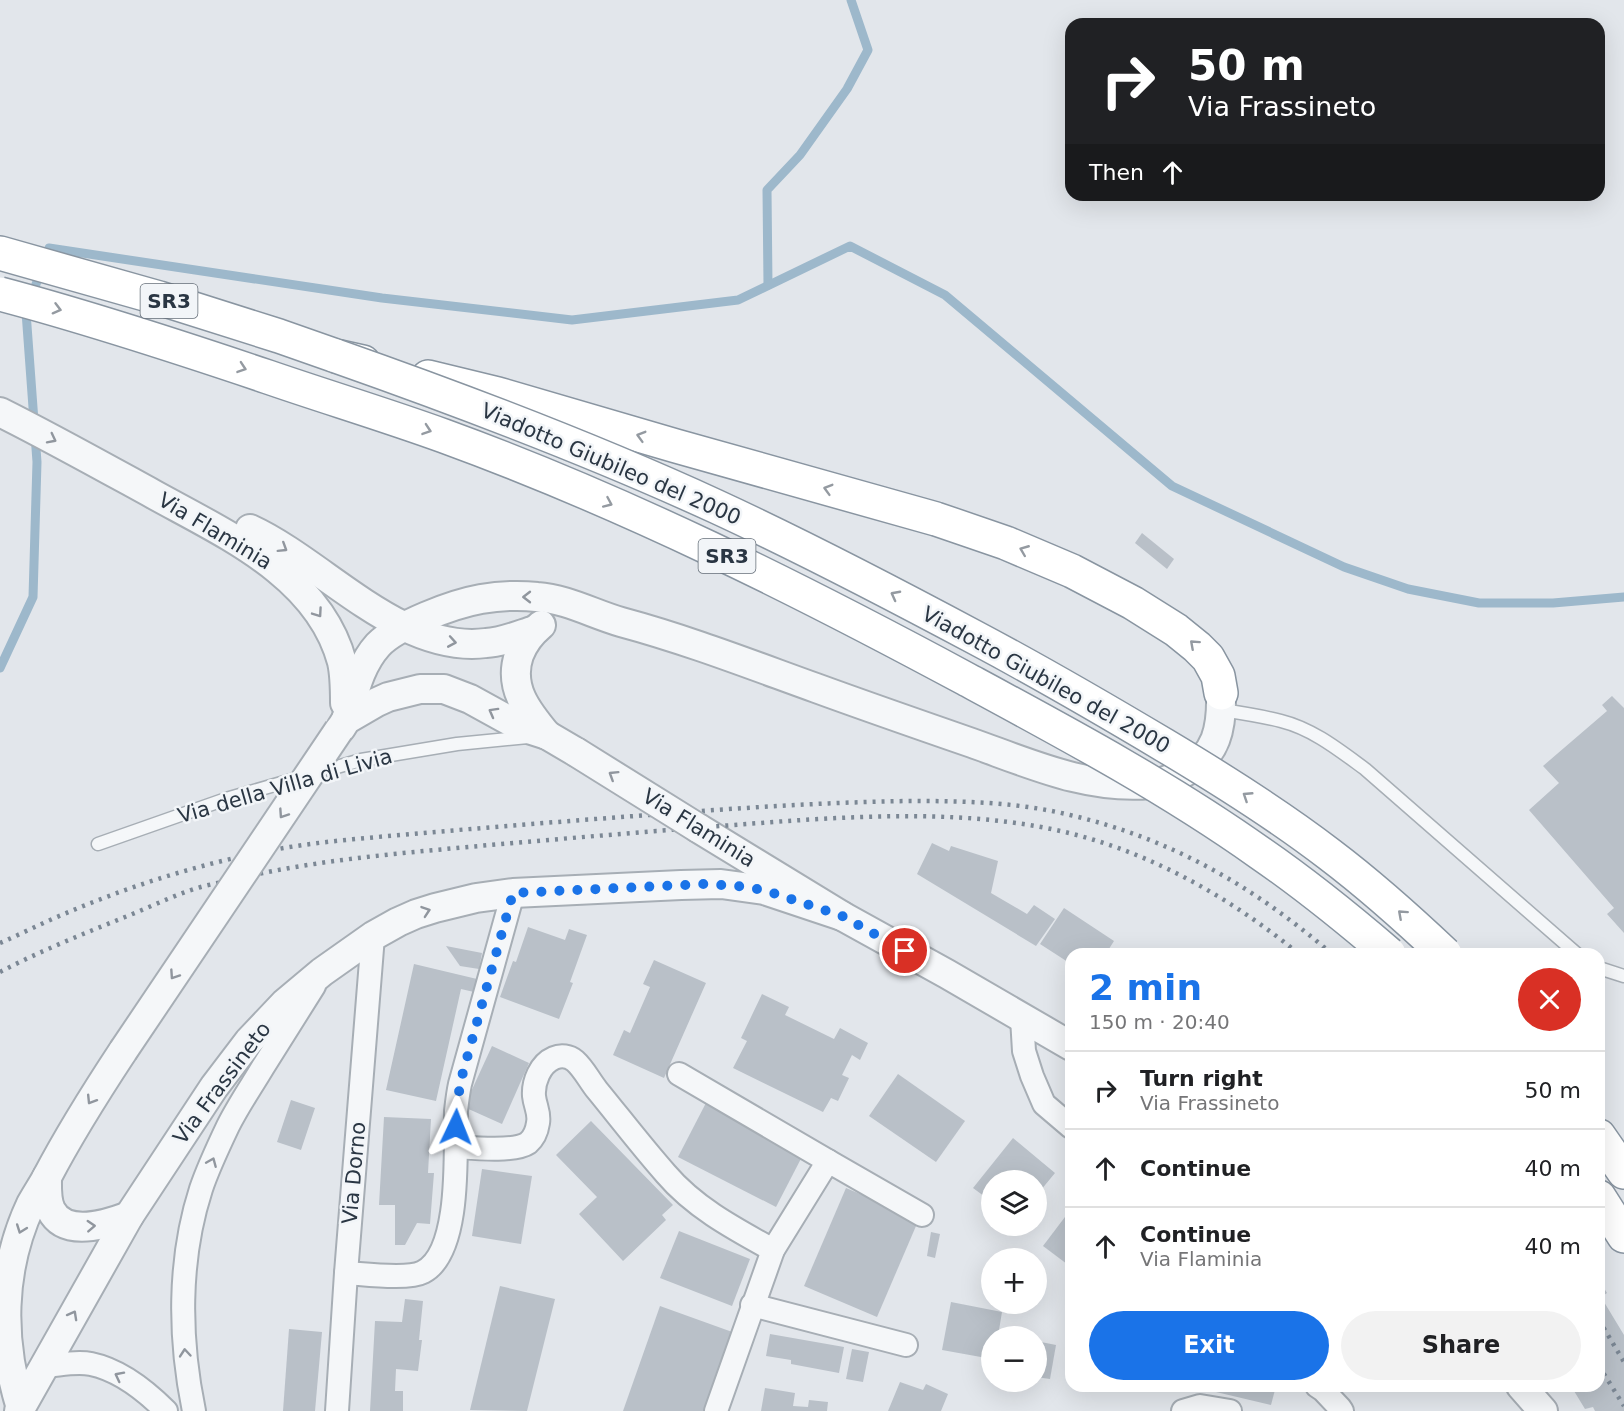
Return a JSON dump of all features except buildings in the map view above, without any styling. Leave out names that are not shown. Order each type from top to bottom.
[{"type":"highway","name":"Viadotto Giubileo del 2000","points":[[0,253],[211,314],[445,394],[714,506],[841,567],[1023,663],[1208,772],[1287,823],[1363,880],[1438,948]]},
{"type":"highway","name":"Viadotto Giubileo del 2000","points":[[0,294],[165,342],[443,436],[565,484],[711,548],[906,646],[1112,759],[1258,851],[1325,901],[1382,948]]},
{"type":"highway","points":[[336,356],[498,394],[936,519],[1006,543],[1064,567],[1133,603],[1176,630],[1208,658],[1218,676],[1222,702]]},
{"type":"highway","points":[[1605,1145],[1624,1172]]},
{"type":"highway","points":[[1605,1206],[1624,1236]]},
{"type":"street","name":"Via Flaminia","points":[[0,412],[190,514],[267,561],[296,586],[308,599],[331,635],[342,663],[344,677],[342,725]]},
{"type":"street","points":[[190,514],[214,516],[255,531],[299,557],[378,612],[405,627],[432,638],[470,644],[496,642],[535,630],[551,620],[570,615],[604,617]]},
{"type":"street","points":[[21,1410],[12,1385],[4,1345],[3,1320],[5,1288],[16,1244],[32,1203],[73,1129],[123,1051],[342,725],[365,664],[385,638],[424,618],[480,599],[538,597],[553,599],[685,641],[1032,764],[1096,783],[1120,785],[1153,784],[1172,779],[1193,768],[1212,748],[1218,734],[1222,702]]},
{"type":"street","name":"Via Flaminia","points":[[535,630],[523,645],[516,663],[515,676],[521,700],[547,735]]},
{"type":"street","name":"Via Flaminia","points":[[342,725],[377,702],[420,689],[444,689],[470,699],[519,726],[547,735],[842,916],[1065,1043]]},
{"type":"street","points":[[681,885],[702,873],[705,864],[706,844],[698,828]]},
{"type":"street","name":"Via Frassineto","points":[[21,1410],[129,1216],[214,1087],[249,1041],[285,1003],[322,972],[373,936],[398,922],[435,908],[476,898],[513,893],[681,885],[722,884],[764,890],[842,916]]},
{"type":"street","points":[[346,1273],[404,1276],[423,1272],[434,1263],[444,1248],[450,1225],[457,1165],[456,1108],[460,1084],[513,893]]},
{"type":"street","name":"Via Dorno","points":[[337,1411],[373,936]]},
{"type":"street","points":[[194,1411],[185,1351],[183,1304],[188,1250],[201,1191],[215,1154],[238,1108],[322,972]]},
{"type":"street","points":[[1022,1018],[1024,1051],[1032,1076],[1044,1104],[1065,1122]]},
{"type":"street","points":[[456,1147],[514,1148],[528,1142],[534,1136],[538,1126],[539,1115],[534,1096],[538,1074],[551,1059],[561,1056],[572,1059],[667,1176],[693,1200],[725,1223],[773,1250]]},
{"type":"street","points":[[679,1074],[922,1215]]},
{"type":"street","points":[[716,1411],[773,1250],[828,1161]]},
{"type":"street","points":[[47,1177],[51,1209],[61,1221],[95,1227],[129,1216]]},
{"type":"street","points":[[752,1305],[906,1345]]},
{"type":"street","points":[[45,1366],[93,1364],[130,1382],[166,1411]]},
{"type":"street","points":[[1325,1392],[1341,1411]]},
{"type":"street","points":[[1526,1392],[1543,1411]]},
{"type":"street","points":[[1183,1411],[1200,1406],[1230,1411]]},
{"type":"lane","points":[[1222,702],[1296,726],[1344,754],[1365,769],[1570,948]]},
{"type":"lane","name":"Via della Villa di Livia","points":[[98,844],[226,799],[361,760],[457,744],[547,735]]},
{"type":"lane","points":[[1605,970],[1624,976]]},
{"type":"waterway","points":[[768,285],[767,190],[800,155],[847,89],[868,50],[851,0]]},
{"type":"waterway","points":[[0,668],[33,597],[37,462],[26,312],[49,248],[382,298],[572,320],[738,300],[850,246],[945,295],[1172,486],[1344,567],[1408,589],[1479,603],[1553,603],[1624,597]]},
{"type":"railway","points":[[0,943],[56,917],[137,886],[212,863],[302,845],[701,811],[832,803],[930,801],[1030,807],[1070,815],[1143,837],[1210,868],[1241,886],[1325,948]]},
{"type":"railway","points":[[0,972],[62,943],[185,892],[211,884],[289,868],[411,852],[500,844],[780,822],[915,816],[1003,821],[1081,836],[1115,847],[1180,875],[1212,893],[1291,948]]},
{"type":"railway","points":[[1605,1330],[1624,1362]]},
{"type":"railway","points":[[1605,1376],[1624,1406]]},
{"type":"route","points":[[456,1127],[460,1084],[513,893],[705,884],[738,886],[764,890],[842,916],[905,951]]}]
